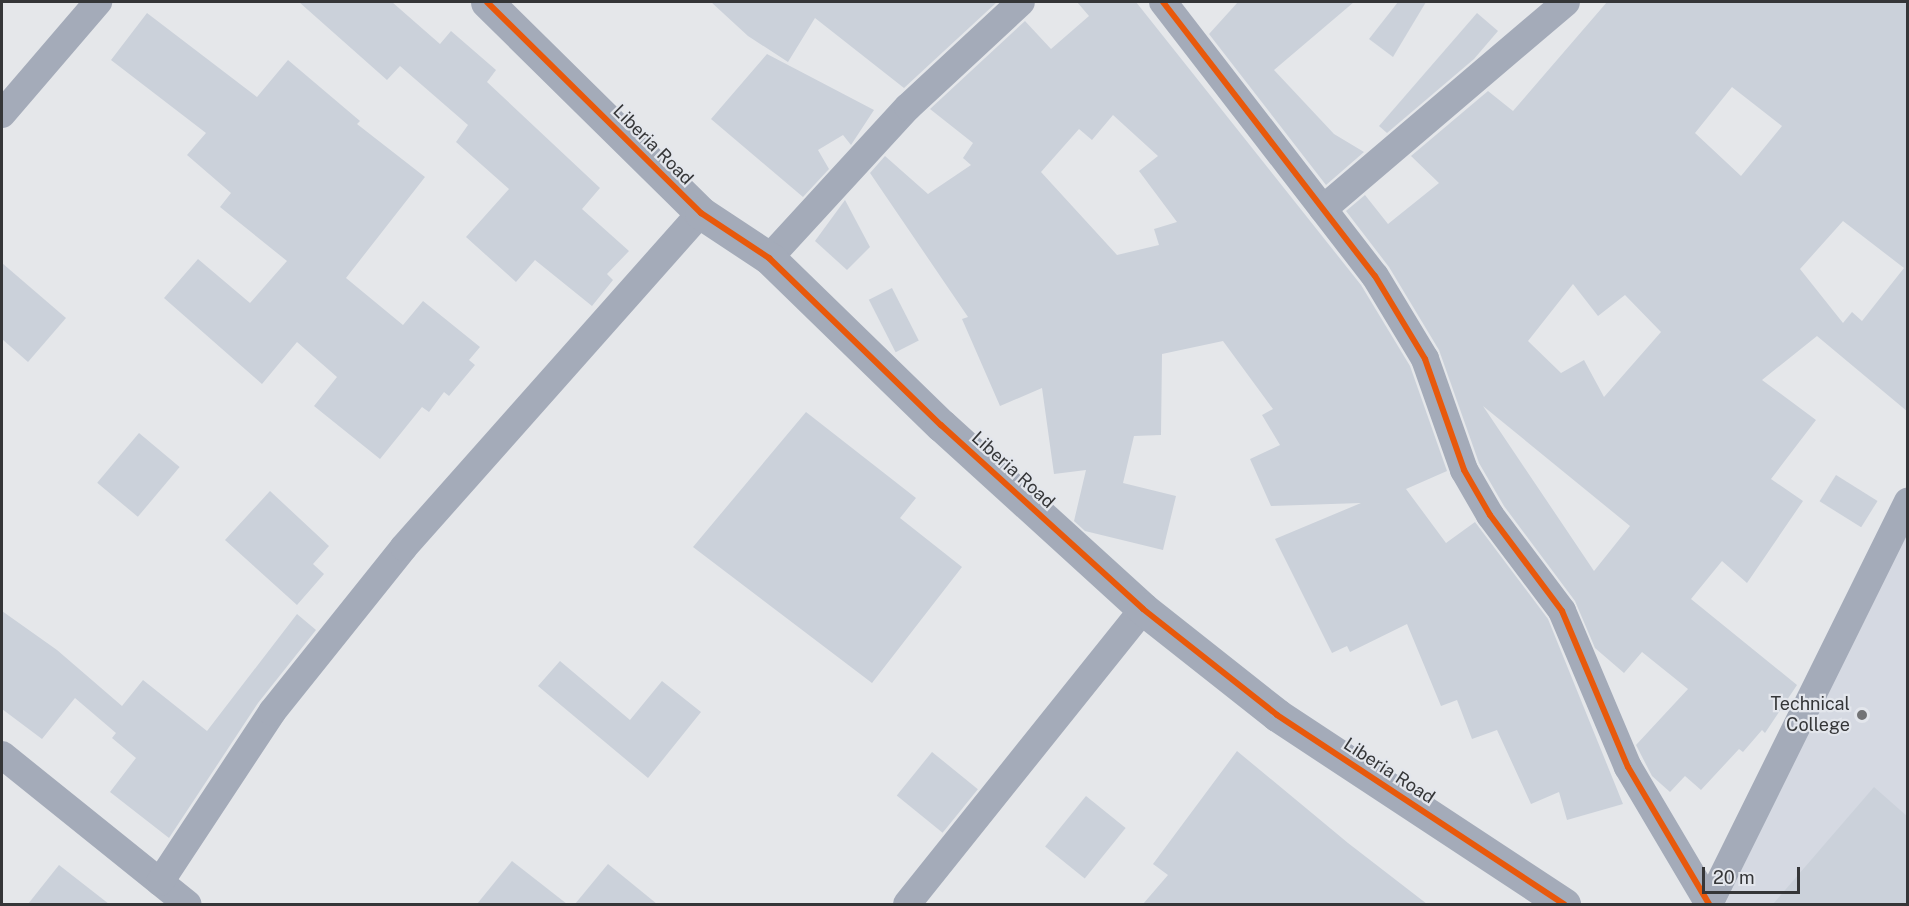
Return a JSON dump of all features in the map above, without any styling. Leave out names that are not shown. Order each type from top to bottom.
[{"type":"street","points":[[2,114],[98,2]]},
{"type":"street","name":"Liberia Road","points":[[487,2],[701,213],[769,258],[941,425],[1143,609],[1277,715],[1564,904]]},
{"type":"street","points":[[769,258],[908,108],[1021,2]]},
{"type":"street","points":[[1163,2],[1375,276],[1425,359],[1464,470],[1490,515],[1562,611],[1628,767],[1709,904]]},
{"type":"street","points":[[1323,209],[1566,2]]},
{"type":"street","points":[[160,882],[272,712],[404,547],[701,213]]},
{"type":"street","points":[[1709,904],[1908,501]]},
{"type":"street","points":[[907,904],[1143,609]]},
{"type":"street","points":[[2,755],[187,904]]},
{"type":"shaded area","name":"Technical College","points":[[1907,525],[1907,904],[1725,904]]},
{"type":"building","points":[[299,2],[392,2],[440,44],[451,31],[496,70],[487,82],[600,188],[582,209],[629,251],[607,274],[613,280],[592,306],[535,260],[516,282],[466,237],[509,189],[456,142],[468,125],[400,66],[387,80]]},
{"type":"building","points":[[711,2],[997,2],[904,88],[815,18],[788,62],[748,36]]},
{"type":"building","points":[[1077,2],[1136,2],[1361,285],[1410,366],[1447,471],[1406,489],[1446,543],[1475,522],[1548,619],[1623,804],[1567,820],[1559,792],[1531,804],[1497,730],[1472,739],[1457,700],[1441,706],[1407,624],[1350,652],[1347,646],[1332,653],[1275,539],[1361,503],[1271,506],[1250,459],[1280,445],[1262,415],[1273,409],[1223,341],[1162,354],[1161,435],[1134,436],[1123,483],[1176,496],[1163,550],[1085,531],[1074,521],[1086,470],[1054,474],[1042,388],[1000,406],[962,319],[968,317],[870,173],[885,156],[928,194],[971,165],[963,158],[973,143],[930,109],[1025,21],[1051,49],[1089,16]],"holes":[[[1113,115],[1158,156],[1139,171],[1177,222],[1154,229],[1159,245],[1117,255],[1041,172],[1079,129],[1092,140]]]},
{"type":"building","points":[[1238,2],[1354,2],[1274,70],[1334,134],[1364,152],[1326,185],[1209,34]]},
{"type":"building","points":[[1398,2],[1426,2],[1393,57],[1369,39]]},
{"type":"building","points":[[1607,2],[1908,2],[1908,412],[1817,336],[1762,380],[1816,420],[1771,479],[1803,501],[1747,583],[1722,561],[1691,599],[1797,685],[1765,733],[1762,730],[1743,752],[1739,749],[1701,790],[1685,776],[1670,792],[1652,776],[1636,745],[1688,689],[1642,652],[1624,673],[1595,648],[1575,601],[1504,506],[1479,463],[1439,350],[1389,267],[1346,211],[1365,195],[1388,224],[1439,183],[1411,156],[1488,91],[1513,111]],"holes":[[[1732,87],[1782,126],[1741,176],[1695,133]],[[1843,221],[1904,268],[1862,321],[1852,312],[1843,323],[1800,269]],[[1573,284],[1598,316],[1625,295],[1661,332],[1604,397],[1584,360],[1561,373],[1528,341]],[[1483,406],[1630,526],[1594,571]]]},
{"type":"building","points":[[147,13],[257,97],[288,60],[360,121],[357,124],[425,177],[346,278],[403,325],[423,301],[480,347],[469,360],[475,365],[449,396],[444,392],[429,412],[422,407],[380,459],[314,406],[337,377],[297,342],[262,384],[164,298],[198,259],[250,303],[287,261],[220,207],[231,193],[187,155],[206,133],[111,60]]},
{"type":"building","points":[[1477,13],[1498,31],[1474,59],[1387,133],[1379,126]]},
{"type":"building","points":[[767,54],[874,110],[851,145],[843,135],[818,150],[829,169],[803,197],[711,119]]},
{"type":"building","points":[[845,200],[870,247],[847,270],[815,241]]},
{"type":"building","points":[[2,263],[66,318],[28,362],[2,339]]},
{"type":"building","points":[[892,288],[919,341],[896,352],[869,300]]},
{"type":"building","points":[[806,412],[916,498],[900,518],[962,567],[872,683],[693,547]]},
{"type":"building","points":[[139,433],[180,467],[138,517],[97,483]]},
{"type":"building","points":[[1836,475],[1878,501],[1861,527],[1820,501]]},
{"type":"building","points":[[270,491],[329,546],[313,564],[324,574],[297,605],[225,540]]},
{"type":"building","points":[[2,611],[57,650],[122,706],[143,680],[207,731],[297,614],[316,630],[258,703],[169,838],[110,792],[136,758],[112,738],[116,733],[75,698],[42,739],[2,709]]},
{"type":"building","points":[[560,661],[630,720],[662,681],[701,712],[648,778],[538,686]]},
{"type":"building","points":[[1237,751],[1348,843],[1427,904],[1143,904],[1168,875],[1153,864]]},
{"type":"building","points":[[932,752],[978,789],[943,833],[897,796]]},
{"type":"building","points":[[1874,787],[1908,817],[1908,904],[1773,904]]},
{"type":"building","points":[[1086,796],[1126,828],[1085,879],[1045,847]]},
{"type":"building","points":[[512,861],[567,904],[477,904]]},
{"type":"building","points":[[608,864],[657,904],[575,904]]},
{"type":"building","points":[[59,865],[109,904],[28,904]]},
{"type":"cycle path","points":[[487,2],[701,213],[769,258],[941,425],[1143,609],[1277,715],[1564,904]]},
{"type":"cycle path","points":[[1163,2],[1375,276],[1425,359],[1464,470],[1490,515],[1562,611],[1628,767],[1709,904]]},
{"type":"place","name":"Technical College","points":[[1862,715]]}]
